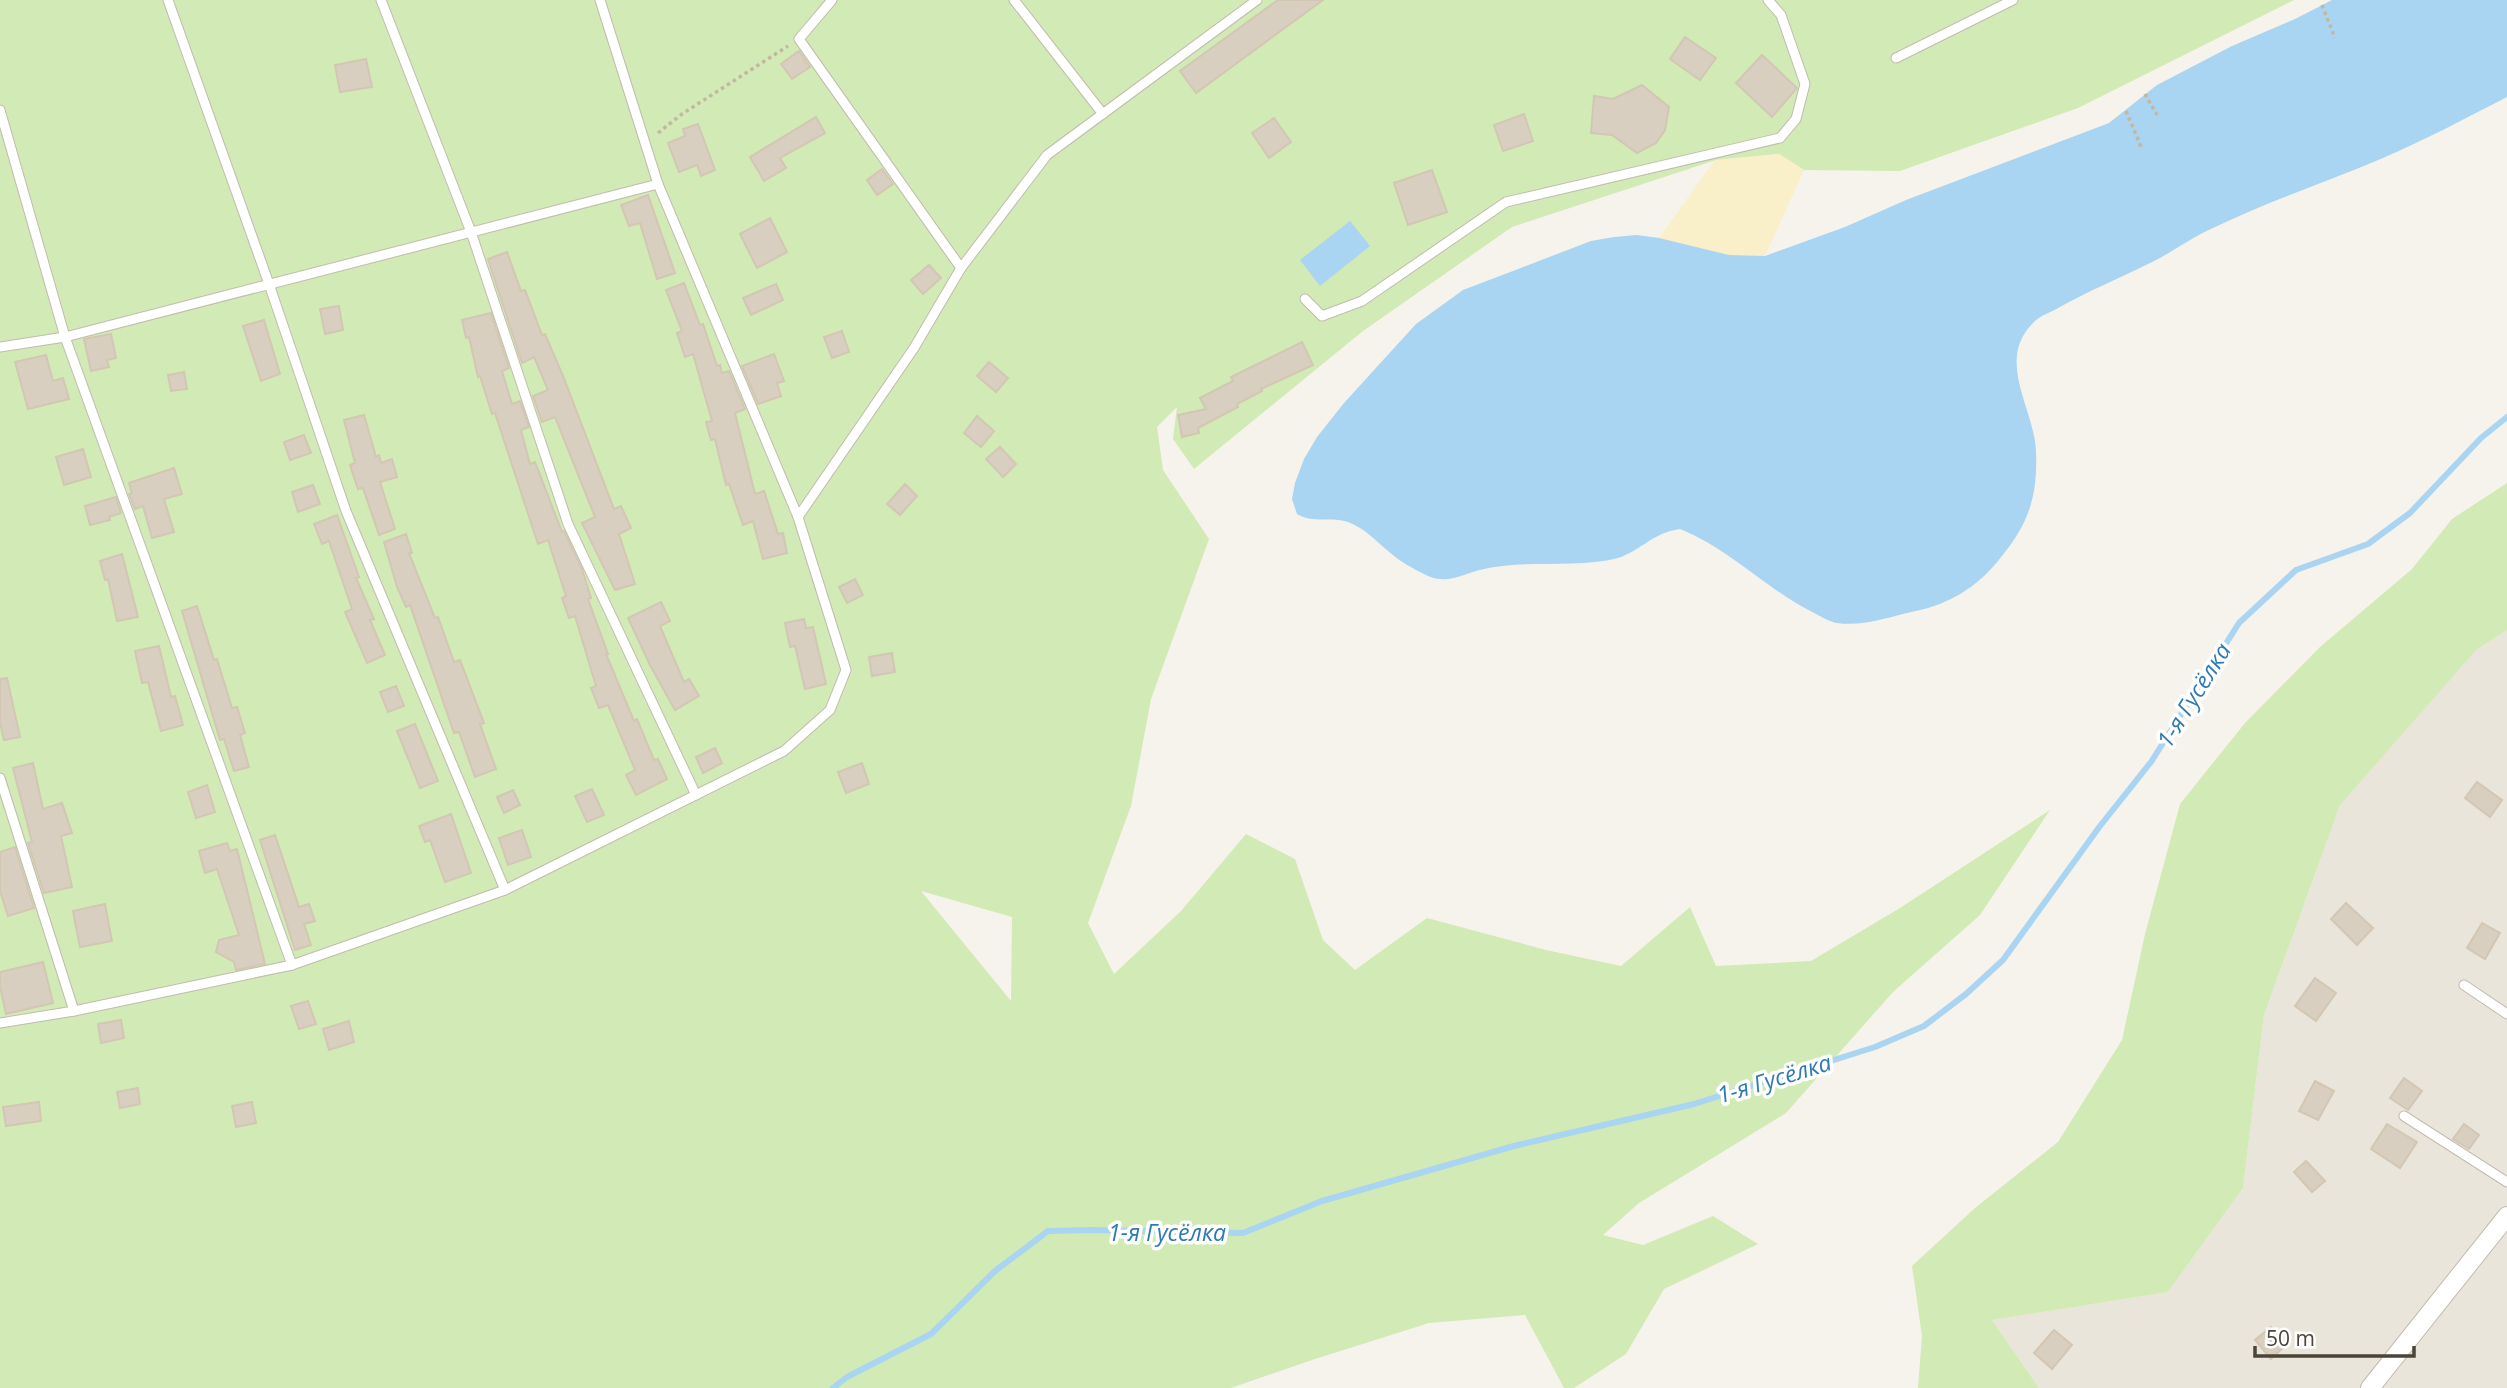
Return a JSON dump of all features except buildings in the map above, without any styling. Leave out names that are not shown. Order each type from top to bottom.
[{"type":"street","points":[[2370,1388],[2507,1216]]},
{"type":"lane","points":[[168,0],[270,284],[346,511],[505,890]]},
{"type":"lane","points":[[381,0],[471,232],[568,524],[696,795]]},
{"type":"lane","points":[[0,1023],[74,1011],[292,965],[505,890],[784,751],[830,710],[846,670],[798,517],[658,184],[600,0]]},
{"type":"lane","points":[[832,0],[799,39],[961,268]]},
{"type":"lane","points":[[1014,0],[1103,114]]},
{"type":"lane","points":[[798,517],[914,348],[961,268],[1047,155],[1256,0]]},
{"type":"lane","points":[[1305,299],[1322,316],[1362,301],[1506,202],[1780,138],[1797,119],[1805,84],[1781,15],[1768,0]]},
{"type":"lane","points":[[1896,58],[2013,0]]},
{"type":"lane","points":[[0,110],[65,337],[292,965]]},
{"type":"lane","points":[[0,347],[65,337],[658,184]]},
{"type":"lane","points":[[0,778],[74,1011]]},
{"type":"lane","points":[[2464,985],[2507,1014]]},
{"type":"lane","points":[[2404,1116],[2507,1182]]},
{"type":"path","points":[[2322,5],[2335,38]]},
{"type":"path","points":[[645,143],[682,114],[799,39]]},
{"type":"path","points":[[2146,94],[2157,115]]},
{"type":"path","points":[[2126,111],[2142,149]]},
{"type":"shaded area","points":[[2507,630],[2507,1388],[2039,1388],[1992,1320],[2168,1292],[2243,1188],[2264,1015],[2340,805],[2471,653]]},
{"type":"green space","points":[[0,0],[2294,0],[2078,108],[1900,171],[1804,170],[1779,154],[1716,160],[1512,227],[1363,331],[1194,469],[1173,439],[1177,407],[1157,427],[1163,470],[1209,539],[1151,699],[1131,806],[1088,923],[1114,974],[1181,911],[1246,834],[1295,859],[1323,940],[1355,970],[1427,918],[1546,950],[1621,966],[1690,907],[1716,966],[1811,961],[1900,908],[2050,810],[1980,915],[1893,992],[1786,1113],[1639,1203],[1603,1235],[1643,1245],[1713,1216],[1758,1244],[1664,1289],[1626,1354],[1574,1388],[1564,1388],[1525,1315],[1429,1323],[1231,1388],[0,1388]],"holes":[[[921,891],[1012,917],[1011,1001]]]},
{"type":"green space","points":[[2507,483],[2507,630],[2476,650],[2340,805],[2264,1015],[2243,1188],[2168,1292],[1992,1320],[2039,1388],[1918,1388],[1922,1336],[1912,1266],[1975,1208],[2058,1142],[2122,1040],[2145,934],[2180,804],[2245,723],[2320,647],[2412,569],[2452,519]]},
{"type":"sand","points":[[1779,154],[1804,170],[1765,256],[1729,255],[1659,238],[1715,160]]},
{"type":"water","points":[[2332,0],[2507,0],[2507,97],[2399,151],[2205,232],[2035,321],[2023,336],[2017,367],[2019,384],[2034,434],[2036,468],[2033,497],[2024,523],[1998,561],[1981,579],[1951,599],[1928,608],[1857,624],[1834,622],[1798,604],[1715,547],[1680,529],[1662,534],[1618,558],[1585,563],[1500,566],[1443,579],[1422,573],[1401,561],[1354,525],[1342,520],[1310,519],[1297,514],[1292,499],[1295,483],[1304,459],[1317,437],[1416,324],[1463,290],[1591,241],[1614,237],[1637,235],[1729,255],[1765,256],[2109,123],[2157,85],[2232,46]]},
{"type":"water","points":[[1350,221],[1370,246],[1320,286],[1300,260]]},
{"type":"waterway","name":"1-я Гусёлка","points":[[833,1388],[847,1377],[931,1334],[995,1271],[1048,1231],[1243,1233],[1322,1201],[1514,1146],[1694,1104],[1875,1047],[1924,1026],[1966,994],[2003,960],[2100,826],[2151,762],[2239,623],[2296,570],[2368,544],[2410,513],[2481,438],[2507,417]]}]
